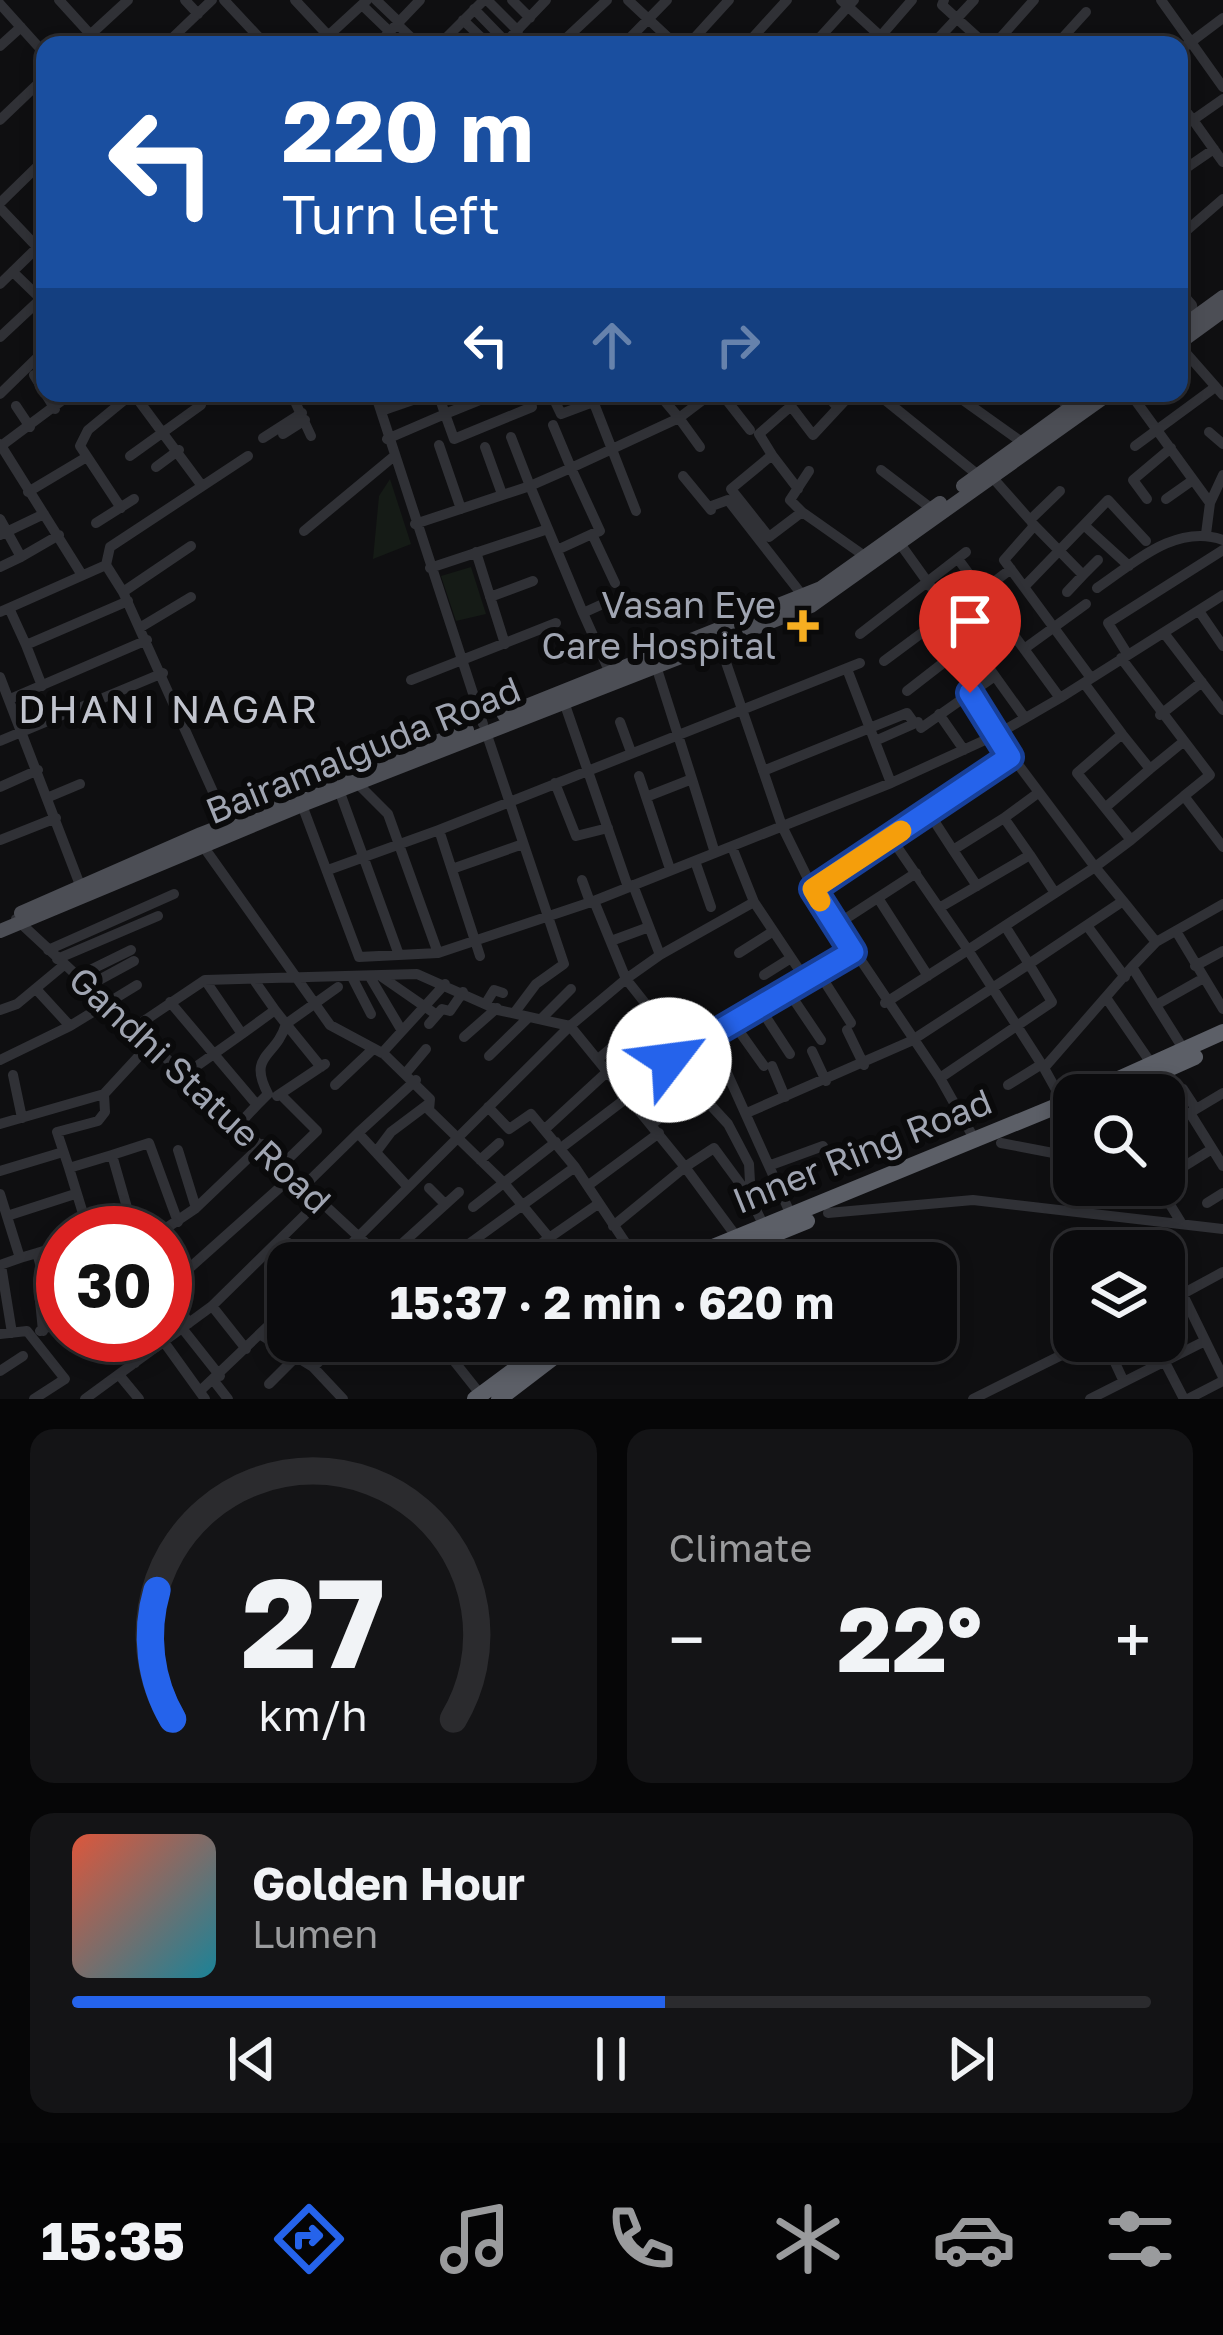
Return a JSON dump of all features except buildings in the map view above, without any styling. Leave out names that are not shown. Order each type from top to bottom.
[{"type":"highway","points":[[1146,1074],[1223,1032]]},
{"type":"highway","points":[[1141,1074],[1223,1045]]},
{"type":"highway","name":"Inner Ring Road","points":[[722,1242],[1053,1111]]},
{"type":"highway","name":"Inner Ring Road","points":[[756,1242],[1001,1143],[1053,1114]]},
{"type":"highway","points":[[485,1398],[527,1362]]},
{"type":"highway","points":[[485,1398],[542,1362]]},
{"type":"main road","points":[[1188,322],[1223,297]]},
{"type":"main road","points":[[1188,337],[1223,311]]},
{"type":"main road","name":"Bairamalguda Road","points":[[0,931],[80,885],[226,823],[656,667],[815,595],[901,545],[1023,442],[1078,402]]},
{"type":"main road","name":"Bairamalguda Road","points":[[0,921],[17,920],[357,783],[610,673],[815,595],[932,509],[1096,402]]},
{"type":"street","points":[[58,0],[90,35],[128,0]]},
{"type":"street","points":[[185,0],[198,14]]},
{"type":"street","points":[[176,34],[212,0]]},
{"type":"street","points":[[224,0],[258,36]]},
{"type":"street","points":[[295,0],[327,36]]},
{"type":"street","points":[[398,0],[409,12]]},
{"type":"street","points":[[386,36],[419,0]]},
{"type":"street","points":[[512,0],[530,18]]},
{"type":"street","points":[[513,36],[546,0]]},
{"type":"street","points":[[569,36],[607,0]]},
{"type":"street","points":[[628,0],[666,36]]},
{"type":"street","points":[[633,36],[667,0]]},
{"type":"street","points":[[696,36],[729,0]]},
{"type":"street","points":[[754,36],[787,0]]},
{"type":"street","points":[[885,36],[912,0]]},
{"type":"street","points":[[944,0],[942,5],[979,36]]},
{"type":"street","points":[[941,36],[974,0]]},
{"type":"street","points":[[999,36],[1034,0]]},
{"type":"street","points":[[1161,0],[1187,36]]},
{"type":"street","points":[[337,36],[368,2],[408,36]]},
{"type":"street","points":[[820,36],[848,2],[876,36]]},
{"type":"street","points":[[482,3],[518,31]]},
{"type":"street","points":[[447,36],[482,3]]},
{"type":"street","points":[[482,3],[501,36]]},
{"type":"street","points":[[0,4],[36,44]]},
{"type":"street","points":[[1064,36],[1087,12]]},
{"type":"street","points":[[1188,44],[1223,18]]},
{"type":"street","points":[[463,20],[479,36]]},
{"type":"street","points":[[0,46],[21,27]]},
{"type":"street","points":[[450,33],[453,36]]},
{"type":"street","points":[[1188,38],[1223,87]]},
{"type":"street","points":[[0,120],[36,86]]},
{"type":"street","points":[[1193,120],[1223,99]]},
{"type":"street","points":[[1188,115],[1223,162]]},
{"type":"street","points":[[1188,167],[1214,149]]},
{"type":"street","points":[[36,168],[0,206],[36,239]]},
{"type":"street","points":[[1188,229],[1223,199]]},
{"type":"street","points":[[36,248],[5,276],[36,294]]},
{"type":"street","points":[[1188,300],[1194,318]]},
{"type":"street","points":[[0,337],[36,306]]},
{"type":"street","points":[[1135,446],[1218,392],[1188,355]]},
{"type":"street","points":[[0,394],[36,359]]},
{"type":"street","points":[[51,402],[55,409]]},
{"type":"street","points":[[62,402],[0,445],[82,575]]},
{"type":"street","points":[[121,508],[80,446],[88,430],[122,402]]},
{"type":"street","points":[[141,402],[166,430],[202,486]]},
{"type":"street","points":[[296,402],[311,436]]},
{"type":"street","points":[[375,402],[564,964],[536,983],[514,1012]]},
{"type":"street","points":[[376,402],[386,437]]},
{"type":"street","points":[[381,412],[410,402]]},
{"type":"street","points":[[440,402],[454,439],[532,407],[530,402]]},
{"type":"street","points":[[386,437],[472,402],[482,428]]},
{"type":"street","points":[[555,402],[561,414],[587,402]]},
{"type":"street","points":[[589,402],[636,511]]},
{"type":"street","points":[[666,402],[700,447]]},
{"type":"street","points":[[415,524],[530,486],[679,418],[699,402]]},
{"type":"street","points":[[728,402],[750,430]]},
{"type":"street","points":[[788,402],[813,435],[843,402]]},
{"type":"street","points":[[833,402],[838,408]]},
{"type":"street","points":[[889,402],[985,476],[1084,574]]},
{"type":"street","points":[[966,402],[1023,442]]},
{"type":"street","points":[[1064,402],[1070,408]]},
{"type":"street","points":[[1137,402],[1210,503]]},
{"type":"street","points":[[130,456],[201,405]]},
{"type":"street","points":[[16,406],[30,427]]},
{"type":"street","points":[[790,406],[759,434],[798,489]]},
{"type":"street","points":[[283,434],[303,417]]},
{"type":"street","points":[[263,438],[303,417]]},
{"type":"street","points":[[553,425],[600,531],[556,550]]},
{"type":"street","points":[[1209,432],[1223,444]]},
{"type":"street","points":[[511,437],[610,673]]},
{"type":"street","points":[[439,445],[461,509]]},
{"type":"street","points":[[485,447],[502,494]]},
{"type":"street","points":[[1147,499],[1132,480],[1171,448]]},
{"type":"street","points":[[156,467],[179,450]]},
{"type":"street","points":[[772,455],[732,493],[769,537],[802,512]]},
{"type":"street","points":[[226,823],[163,673],[106,565],[110,547],[248,456]]},
{"type":"street","points":[[28,492],[85,458]]},
{"type":"street","points":[[304,531],[393,458]]},
{"type":"street","points":[[881,470],[932,509]]},
{"type":"street","points":[[809,471],[791,501],[866,557]]},
{"type":"street","points":[[1205,534],[1210,503],[1223,475]]},
{"type":"street","points":[[682,476],[711,510],[728,500],[815,595]]},
{"type":"street","points":[[1166,499],[1193,480]]},
{"type":"street","points":[[982,591],[1008,564],[1032,523],[1060,491]]},
{"type":"street","points":[[96,523],[134,499]]},
{"type":"street","points":[[1024,586],[1108,500],[1146,541]]},
{"type":"street","points":[[4,534],[44,514]]},
{"type":"street","points":[[0,519],[4,534],[21,556]]},
{"type":"street","points":[[1085,526],[1129,566]]},
{"type":"street","points":[[430,568],[548,529]]},
{"type":"street","points":[[592,534],[615,583]]},
{"type":"street","points":[[1097,588],[1171,539],[1205,534],[1223,540]]},
{"type":"street","points":[[0,567],[59,535]]},
{"type":"street","points":[[901,545],[1024,718]]},
{"type":"street","points":[[26,645],[126,597],[191,546]]},
{"type":"street","points":[[990,550],[1008,564],[1150,769]]},
{"type":"street","points":[[1210,775],[1160,715],[1108,622],[1223,550]]},
{"type":"street","points":[[476,552],[505,644]]},
{"type":"street","points":[[860,634],[962,555],[982,591],[1060,698]]},
{"type":"street","points":[[1067,592],[1098,560]]},
{"type":"street","points":[[42,686],[26,645],[4,610],[106,565]]},
{"type":"street","points":[[490,597],[533,581]]},
{"type":"street","points":[[302,805],[359,957],[438,953],[592,902],[732,848],[964,750],[1060,698],[1223,595]]},
{"type":"street","points":[[141,627],[190,598]]},
{"type":"street","points":[[583,613],[605,603]]},
{"type":"street","points":[[1024,649],[1086,604]]},
{"type":"street","points":[[1199,611],[1223,646]]},
{"type":"street","points":[[884,662],[950,612]]},
{"type":"street","points":[[907,691],[1001,618]]},
{"type":"street","points":[[411,680],[556,623]]},
{"type":"street","points":[[1164,633],[1223,711],[1210,721]]},
{"type":"street","points":[[10,699],[147,640]]},
{"type":"street","points":[[719,642],[782,826],[813,889],[885,1003],[940,1078],[976,1142]]},
{"type":"street","points":[[328,870],[854,666],[872,735],[891,783]]},
{"type":"street","points":[[656,667],[716,853]]},
{"type":"street","points":[[0,741],[163,673]]},
{"type":"street","points":[[763,771],[872,735],[907,713],[917,723],[940,715],[995,676]]},
{"type":"street","points":[[0,677],[80,885]]},
{"type":"street","points":[[1160,715],[1202,682]]},
{"type":"street","points":[[970,693],[1010,757],[1156,942]]},
{"type":"street","points":[[563,702],[660,955]]},
{"type":"street","points":[[940,715],[964,750]]},
{"type":"street","points":[[620,722],[631,752]]},
{"type":"street","points":[[1122,734],[1077,773],[1131,840]]},
{"type":"street","points":[[1106,806],[1183,742]]},
{"type":"street","points":[[813,889],[1010,757]]},
{"type":"street","points":[[885,1003],[1095,867],[1223,763]]},
{"type":"street","points":[[0,788],[38,770]]},
{"type":"street","points":[[638,776],[670,869]]},
{"type":"street","points":[[646,797],[692,778]]},
{"type":"street","points":[[357,783],[388,814],[438,953]]},
{"type":"street","points":[[555,783],[576,836],[608,828]]},
{"type":"street","points":[[49,797],[80,784]]},
{"type":"street","points":[[339,790],[399,955]]},
{"type":"street","points":[[953,850],[1038,793]]},
{"type":"street","points":[[1184,796],[1218,830],[1223,847]]},
{"type":"street","points":[[929,812],[977,886]]},
{"type":"street","points":[[0,840],[56,818]]},
{"type":"street","points":[[1004,818],[1055,893]]},
{"type":"street","points":[[439,830],[480,956]]},
{"type":"street","points":[[891,838],[1053,1080]]},
{"type":"street","points":[[452,869],[523,844]]},
{"type":"street","points":[[203,845],[330,1024],[411,1077],[430,1099],[391,1132],[376,1152]]},
{"type":"street","points":[[732,848],[772,932],[849,1027],[865,1065]]},
{"type":"street","points":[[939,908],[1030,854]]},
{"type":"street","points":[[695,861],[711,908]]},
{"type":"street","points":[[836,926],[916,873]]},
{"type":"street","points":[[582,880],[626,979],[665,1033],[669,1060],[728,1124],[749,1164],[752,1200]]},
{"type":"street","points":[[0,1010],[37,988],[57,958],[174,894]]},
{"type":"street","points":[[878,898],[928,976]]},
{"type":"street","points":[[353,1242],[570,1026],[660,955],[754,902]]},
{"type":"street","points":[[749,1112],[911,1041],[1123,902]]},
{"type":"street","points":[[1008,1085],[1043,1066],[1156,942],[1223,904]]},
{"type":"street","points":[[57,958],[158,916]]},
{"type":"street","name":"Gandhi Statue Road","points":[[17,920],[241,1122],[363,1242]]},
{"type":"street","points":[[940,1078],[1052,1002],[1005,926]]},
{"type":"street","points":[[611,940],[649,927]]},
{"type":"street","points":[[1088,927],[1156,1005],[1184,1050]]},
{"type":"street","points":[[1176,931],[1223,1010]]},
{"type":"street","points":[[740,953],[772,932]]},
{"type":"street","points":[[1195,966],[1223,951]]},
{"type":"street","points":[[473,1207],[669,1060],[853,952]]},
{"type":"street","points":[[78,976],[133,955],[88,986]]},
{"type":"street","points":[[764,975],[791,958]]},
{"type":"street","points":[[135,1027],[205,980],[417,974],[491,1006],[570,1026],[736,1236]]},
{"type":"street","points":[[376,976],[439,1017],[473,1027]]},
{"type":"street","points":[[376,976],[402,1031]]},
{"type":"street","points":[[352,977],[371,1014]]},
{"type":"street","points":[[205,980],[242,1034]]},
{"type":"street","points":[[254,980],[323,1065],[283,1097]]},
{"type":"street","points":[[439,1017],[481,982]]},
{"type":"street","points":[[1156,1005],[1223,983]]},
{"type":"street","points":[[334,1085],[402,1031],[445,984]]},
{"type":"street","points":[[0,1060],[70,1026],[137,985]]},
{"type":"street","points":[[268,1094],[258,1075],[260,1063],[286,1024],[338,986]]},
{"type":"street","points":[[37,988],[70,1026]]},
{"type":"street","points":[[489,1056],[571,989]]},
{"type":"street","points":[[464,1037],[491,1006],[494,990],[503,992]]},
{"type":"street","points":[[788,991],[821,1040]]},
{"type":"street","points":[[1107,999],[1155,1069]]},
{"type":"street","points":[[170,1002],[257,1105]]},
{"type":"street","points":[[760,1009],[790,1054]]},
{"type":"street","points":[[187,1073],[275,1010]]},
{"type":"street","points":[[598,1059],[653,1013]]},
{"type":"street","points":[[701,1015],[749,1112],[791,1215]]},
{"type":"street","points":[[734,1024],[768,1066],[785,1097]]},
{"type":"street","points":[[0,1124],[104,1094],[151,1042]]},
{"type":"street","points":[[304,1185],[411,1077],[426,1049]]},
{"type":"street","points":[[812,1051],[826,1081]]},
{"type":"street","points":[[545,1129],[608,1071]]},
{"type":"street","points":[[13,1075],[22,1118]]},
{"type":"street","points":[[590,1184],[696,1089]]},
{"type":"street","points":[[1185,1093],[1223,1166]]},
{"type":"street","points":[[1185,1116],[1223,1093]]},
{"type":"street","points":[[79,1206],[57,1132],[98,1121],[106,1107],[104,1094]]},
{"type":"street","points":[[268,1094],[283,1097],[316,1131],[284,1163]]},
{"type":"street","points":[[241,1122],[268,1094]]},
{"type":"street","points":[[427,1105],[504,1183],[553,1242]]},
{"type":"street","points":[[488,1107],[508,1130],[528,1112],[590,1184],[624,1242]]},
{"type":"street","points":[[358,1132],[406,1186]]},
{"type":"street","points":[[802,1135],[808,1151]]},
{"type":"street","points":[[69,1168],[149,1143],[172,1206]]},
{"type":"street","points":[[480,1160],[499,1143]]},
{"type":"street","points":[[1001,1143],[1053,1153]]},
{"type":"street","points":[[192,1211],[263,1144]]},
{"type":"street","points":[[771,1165],[824,1146]]},
{"type":"street","points":[[613,1226],[712,1147],[752,1200],[763,1225]]},
{"type":"street","points":[[1185,1166],[1212,1149]]},
{"type":"street","points":[[178,1150],[196,1208]]},
{"type":"street","points":[[0,1171],[63,1151]]},
{"type":"street","points":[[112,1155],[127,1206]]},
{"type":"street","points":[[471,1242],[575,1167]]},
{"type":"street","points":[[192,1265],[295,1174]]},
{"type":"street","points":[[429,1188],[445,1204]]},
{"type":"street","points":[[406,1242],[459,1192]]},
{"type":"street","points":[[1207,1203],[1223,1193]]},
{"type":"street","points":[[7,1216],[75,1194]]},
{"type":"street","points":[[0,1196],[20,1258]]},
{"type":"street","points":[[192,1321],[320,1200]]},
{"type":"street","points":[[828,1213],[973,1200],[1223,1228]]},
{"type":"street","points":[[544,1242],[598,1204]]},
{"type":"street","points":[[1171,1206],[1182,1224]]},
{"type":"street","points":[[283,1238],[287,1242]]},
{"type":"street","points":[[36,1253],[0,1265],[6,1334],[36,1331]]},
{"type":"street","points":[[1185,1294],[1221,1277]]},
{"type":"street","points":[[1090,1399],[1164,1362],[1186,1399],[1223,1379],[1185,1299]]},
{"type":"street","points":[[212,1306],[246,1349]]},
{"type":"street","points":[[178,1362],[202,1395],[267,1329]]},
{"type":"street","points":[[27,1331],[86,1398],[135,1363]]},
{"type":"street","points":[[261,1335],[267,1339]]},
{"type":"street","points":[[192,1340],[228,1399]]},
{"type":"street","points":[[1185,1351],[1205,1341]]},
{"type":"street","points":[[0,1371],[23,1356]]},
{"type":"street","points":[[973,1399],[1053,1359]]},
{"type":"street","points":[[269,1384],[289,1362]]},
{"type":"street","points":[[305,1362],[343,1399]]},
{"type":"street","points":[[313,1367],[320,1362]]},
{"type":"street","points":[[456,1362],[485,1398]]},
{"type":"street","points":[[1115,1362],[1124,1382]]},
{"type":"street","points":[[120,1376],[138,1399]]},
{"type":"street","points":[[34,1399],[65,1379]]},
{"type":"street","points":[[1005,1383],[1013,1399]]},
{"type":"shaded area","points":[[390,479],[411,544],[373,559],[379,496]]},
{"type":"shaded area","points":[[471,567],[486,614],[456,621],[441,576]]},
{"type":"slow traffic","points":[[820,901],[813,889],[901,831]]},
{"type":"place","name":"Vasan Eye Care Hospital","points":[[803,626]]},
{"type":"district","name":"DHANI NAGAR","points":[[169,709]]},
{"type":"route","points":[[669,1060],[853,952],[813,889],[1010,757],[970,693]]}]
